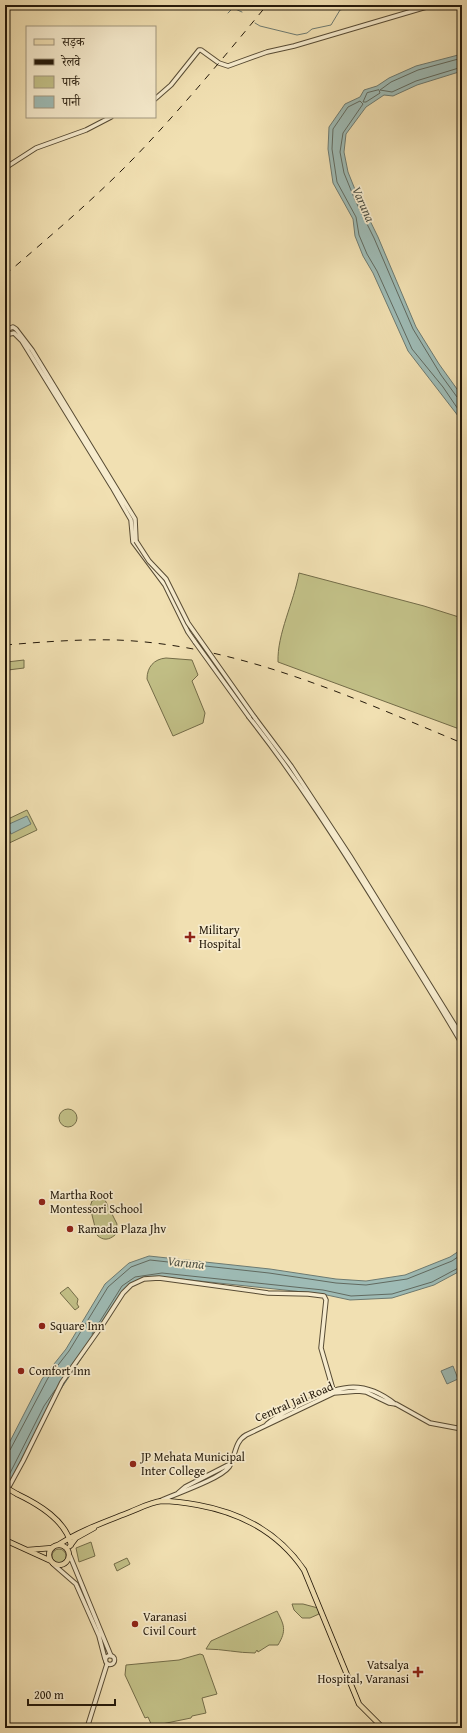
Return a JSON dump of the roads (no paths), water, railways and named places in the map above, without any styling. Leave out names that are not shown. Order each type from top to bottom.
[{"type":"main road","points":[[5,1487],[30,1500],[52,1516],[69,1537],[71,1545],[68,1562],[62,1566],[52,1563],[5,1540]]},
{"type":"main road","points":[[23,1550],[52,1548],[69,1537],[100,1523],[155,1502],[186,1503],[226,1511],[247,1519],[280,1542],[295,1557],[304,1570],[359,1704],[383,1728]]},
{"type":"main road","points":[[71,1545],[82,1534],[100,1523]]},
{"type":"main road","points":[[58,1545],[64,1546],[69,1554]]},
{"type":"main road","points":[[52,1548],[49,1553],[52,1563]]},
{"type":"street","points":[[156,98],[167,89],[199,50],[219,64],[228,66],[267,52],[301,44],[433,5]]},
{"type":"street","points":[[5,168],[36,148],[86,130],[109,118]]},
{"type":"street","points":[[5,330],[12,327],[16,329],[32,350],[135,519],[135,542],[165,585],[188,632],[213,669],[289,767],[436,999],[462,1044]]},
{"type":"street","points":[[5,335],[14,333],[22,341],[112,487],[134,528]]},
{"type":"street","points":[[135,542],[166,579],[188,623],[350,856],[462,1037]]},
{"type":"street","points":[[5,1494],[24,1461],[62,1382],[123,1293],[131,1285],[144,1279],[159,1278],[268,1293],[324,1296],[326,1300],[321,1348],[333,1392]]},
{"type":"street","name":"Central Jail Road","points":[[155,1502],[178,1493],[185,1487],[230,1464],[241,1438],[266,1425],[277,1416],[333,1392],[349,1387],[367,1388],[430,1423],[461,1429]]},
{"type":"street","points":[[69,1554],[111,1656],[114,1658],[113,1662],[107,1664]]},
{"type":"street","points":[[52,1563],[76,1584],[99,1636],[107,1664],[87,1728]]},
{"type":"street","points":[[105,1659],[111,1656]]},
{"type":"water","points":[[462,54],[462,71],[417,85],[393,96],[384,95],[366,107],[346,134],[344,152],[348,172],[356,192],[378,237],[416,327],[439,364],[462,396],[462,421],[408,351],[373,273],[363,256],[355,236],[353,219],[333,183],[328,149],[329,127],[345,104],[360,97],[364,90],[377,86],[389,78],[416,66]]},
{"type":"water","points":[[27,816],[31,824],[11,834],[7,825]]},
{"type":"water","name":"Varuna","points":[[462,1249],[462,1270],[434,1285],[392,1298],[350,1300],[322,1294],[162,1277],[137,1281],[124,1289],[106,1322],[48,1408],[5,1491],[5,1451],[42,1379],[66,1349],[105,1284],[129,1263],[149,1256],[270,1269],[336,1279],[366,1281],[405,1275],[450,1257]]},
{"type":"water","points":[[453,1366],[458,1379],[447,1384],[441,1371]]},
{"type":"waterway","points":[[255,23],[260,26],[297,35],[307,33],[312,29],[331,25],[340,10],[348,8],[351,5]]},
{"type":"waterway","points":[[228,13],[233,8],[242,12]]},
{"type":"railway","points":[[5,275],[79,210],[133,159],[195,91],[267,5]]},
{"type":"railway","points":[[5,645],[75,640],[117,640],[162,644],[207,652],[294,676],[378,708],[462,743]]},
{"type":"place","name":"Military Hospital","points":[[190,937]]},
{"type":"place","name":"Martha Root Montessori School","points":[[42,1202]]},
{"type":"place","name":"Ramada Plaza Jhv","points":[[70,1229]]},
{"type":"place","name":"Square Inn","points":[[42,1326]]},
{"type":"place","name":"Comfort Inn","points":[[21,1371]]},
{"type":"place","name":"JP Mehata Municipal Inter College","points":[[133,1464]]},
{"type":"place","name":"Varanasi Civil Court","points":[[135,1624]]},
{"type":"place","name":"Vatsalya Hospital, Varanasi","points":[[418,1672]]}]
